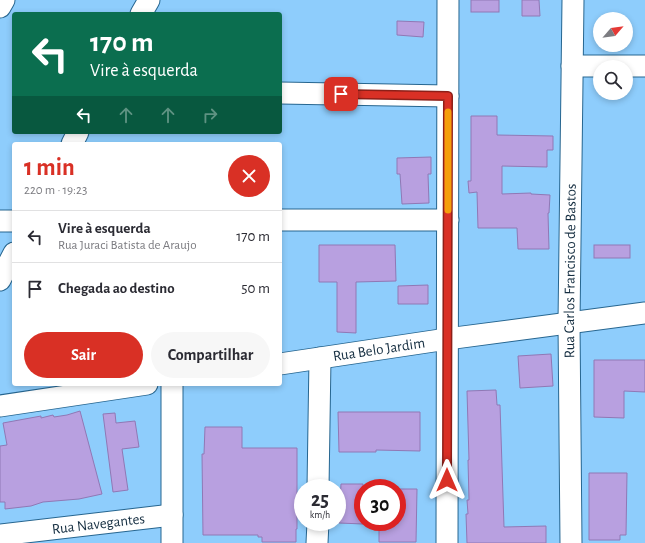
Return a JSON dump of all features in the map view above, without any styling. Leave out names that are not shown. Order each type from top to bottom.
[{"type":"street","points":[[0,7],[4,0]]},
{"type":"street","points":[[143,12],[149,0]]},
{"type":"street","points":[[447,543],[448,0]]},
{"type":"street","name":"Rua Carlos Francisco de Bastos","points":[[571,543],[570,323],[573,0]]},
{"type":"street","points":[[572,66],[645,66]]},
{"type":"street","points":[[282,93],[448,96]]},
{"type":"street","points":[[282,220],[448,220]]},
{"type":"street","points":[[0,221],[12,221]]},
{"type":"street","points":[[0,280],[12,257]]},
{"type":"street","name":"Rua Belo Jardim","points":[[282,364],[447,339],[645,313]]},
{"type":"street","points":[[318,479],[320,358]]},
{"type":"street","points":[[0,406],[134,386]]},
{"type":"street","points":[[172,386],[172,543]]},
{"type":"street","name":"Rua Navegantes","points":[[0,535],[43,537],[172,515]]},
{"type":"street","points":[[317,543],[318,531]]},
{"type":"building","points":[[471,0],[499,0],[499,12],[471,12]]},
{"type":"building","points":[[522,0],[539,0],[540,16],[522,16]]},
{"type":"building","points":[[397,21],[424,22],[423,37],[397,35]]},
{"type":"building","points":[[471,116],[497,116],[497,135],[553,136],[553,150],[547,150],[547,167],[502,166],[502,194],[531,193],[550,195],[548,213],[549,249],[518,249],[517,228],[478,228],[477,192],[469,193],[468,181],[471,181]]},
{"type":"building","points":[[431,157],[431,174],[428,174],[429,203],[402,204],[400,174],[397,174],[397,158]]},
{"type":"building","points":[[319,245],[395,245],[396,281],[356,282],[356,333],[337,332],[337,282],[319,282]]},
{"type":"building","points":[[594,245],[630,245],[630,258],[594,258]]},
{"type":"building","points":[[428,285],[428,304],[398,304],[398,286]]},
{"type":"building","points":[[551,354],[553,386],[520,388],[518,356]]},
{"type":"building","points":[[594,360],[645,360],[645,392],[624,391],[624,418],[594,417]]},
{"type":"building","points":[[496,390],[497,405],[500,405],[504,527],[546,526],[546,543],[467,543],[466,514],[468,514],[467,500],[469,500],[469,460],[467,391]]},
{"type":"building","points":[[80,411],[102,494],[79,499],[43,502],[31,506],[5,509],[5,502],[0,502],[0,446],[7,445],[3,423],[41,416],[41,418],[53,415],[54,417],[67,415]]},
{"type":"building","points":[[338,412],[420,412],[420,451],[376,450],[376,452],[339,452]]},
{"type":"building","points":[[115,413],[116,423],[135,421],[139,447],[122,449],[128,490],[113,492],[103,414]]},
{"type":"building","points":[[205,427],[242,427],[242,448],[297,448],[297,479],[294,479],[294,531],[296,531],[296,542],[262,542],[262,537],[258,537],[258,535],[203,535],[202,454],[204,454]]},
{"type":"building","points":[[589,473],[627,473],[626,535],[620,535],[620,540],[589,540]]},
{"type":"building","points":[[346,484],[354,484],[354,524],[346,523]]},
{"type":"building","points":[[406,489],[417,489],[416,542],[379,542],[379,531],[406,531]]},
{"type":"slow traffic","points":[[448,112],[448,210]]},
{"type":"route","points":[[341,94],[448,96],[447,480]]}]
